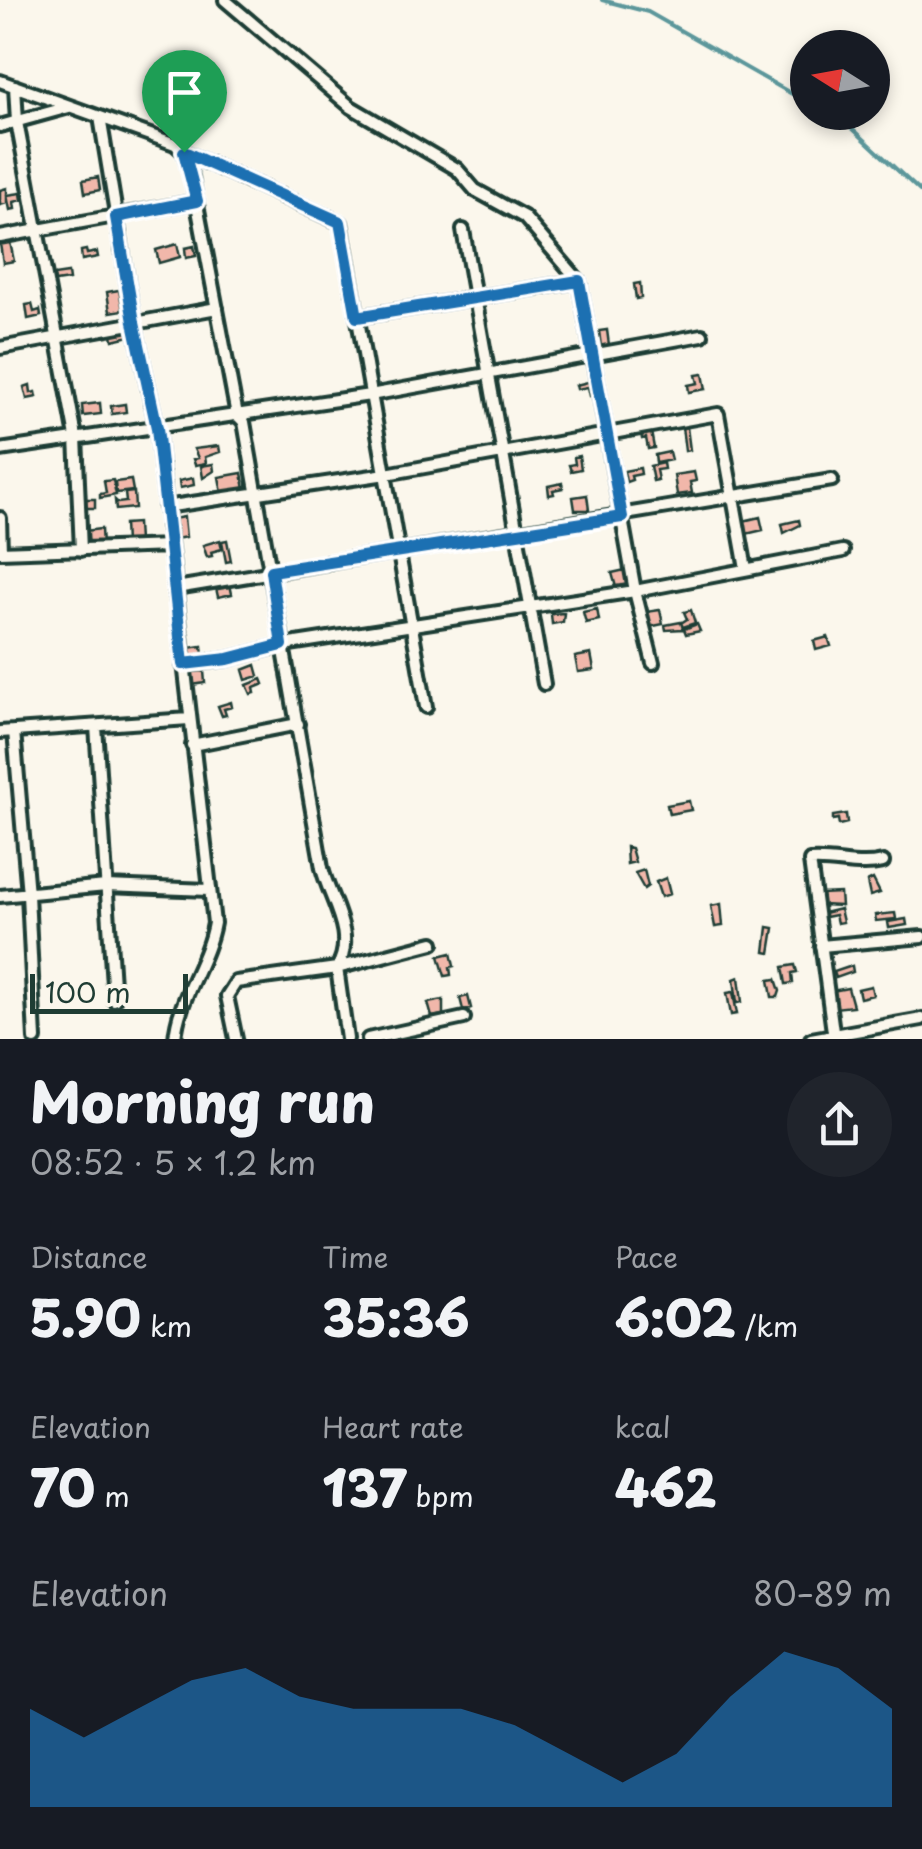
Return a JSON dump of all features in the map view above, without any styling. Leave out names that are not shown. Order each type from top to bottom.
[{"type":"street","points":[[226,0],[351,107],[457,169],[474,190],[524,217],[579,281],[634,590],[653,663]]},
{"type":"street","points":[[0,81],[175,144],[184,152],[340,222],[426,707]]},
{"type":"street","points":[[15,86],[17,122],[76,438],[81,550]]},
{"type":"street","points":[[0,126],[70,106]]},
{"type":"street","points":[[100,117],[134,322],[157,428],[214,922],[211,940],[178,1017],[175,1039]]},
{"type":"street","points":[[184,152],[197,201],[237,415],[244,422],[322,868],[328,893],[344,923],[343,958],[337,968],[347,1039]]},
{"type":"street","points":[[0,236],[197,201]]},
{"type":"street","points":[[463,230],[544,684]]},
{"type":"street","points":[[357,317],[579,281]]},
{"type":"street","points":[[0,348],[217,308]]},
{"type":"street","points":[[0,450],[370,395],[702,335]]},
{"type":"street","points":[[165,507],[386,474],[718,414],[746,569]]},
{"type":"street","points":[[176,588],[832,480]]},
{"type":"street","points":[[0,518],[1,552],[170,546]]},
{"type":"street","points":[[183,664],[634,590],[843,551]]},
{"type":"street","points":[[0,732],[189,719]]},
{"type":"street","points":[[192,745],[298,724]]},
{"type":"street","points":[[96,726],[114,1000]]},
{"type":"street","points":[[14,731],[28,894],[34,1039]]},
{"type":"street","points":[[833,1036],[810,861],[834,859],[865,866],[883,862]]},
{"type":"street","points":[[0,896],[106,886],[209,890]]},
{"type":"street","points":[[820,946],[922,937]]},
{"type":"street","points":[[236,1039],[226,996],[236,982],[337,968],[433,943]]},
{"type":"street","points":[[368,1039],[464,1018]]},
{"type":"street","points":[[811,1039],[922,1019]]},
{"type":"building","points":[[98,177],[100,190],[85,193],[83,180]]},
{"type":"building","points":[[7,188],[7,203],[0,205],[0,190]]},
{"type":"building","points":[[21,193],[22,200],[14,202],[15,209],[10,210],[7,195]]},
{"type":"building","points":[[10,242],[14,261],[3,263],[0,244]]},
{"type":"building","points":[[177,244],[180,257],[159,263],[156,250]]},
{"type":"building","points":[[194,246],[196,256],[186,258],[185,248]]},
{"type":"building","points":[[86,250],[87,254],[97,252],[98,257],[82,260],[81,251]]},
{"type":"building","points":[[68,273],[69,280],[55,282],[54,275]]},
{"type":"building","points":[[640,283],[641,298],[636,299],[634,284]]},
{"type":"building","points":[[119,290],[123,310],[110,312],[107,292]]},
{"type":"building","points":[[32,304],[34,312],[40,310],[41,316],[28,319],[26,305]]},
{"type":"building","points":[[129,330],[130,336],[113,340],[112,334]]},
{"type":"building","points":[[607,330],[609,345],[601,347],[599,331]]},
{"type":"building","points":[[703,374],[706,389],[689,392],[688,385],[698,383],[696,375]]},
{"type":"building","points":[[592,381],[595,395],[590,396],[588,387],[577,389],[576,385]]},
{"type":"building","points":[[30,385],[31,393],[36,392],[37,397],[27,399],[24,387]]},
{"type":"building","points":[[100,403],[101,414],[83,416],[82,405]]},
{"type":"building","points":[[125,404],[126,412],[112,414],[111,406]]},
{"type":"building","points":[[682,427],[687,427],[690,450],[685,451]]},
{"type":"building","points":[[651,432],[654,448],[648,449],[641,434]]},
{"type":"building","points":[[219,446],[220,452],[205,457],[206,463],[195,465],[193,459],[198,458],[194,449]]},
{"type":"building","points":[[669,452],[671,460],[656,463],[655,455]]},
{"type":"building","points":[[579,456],[581,469],[571,471],[569,465],[575,464],[574,457]]},
{"type":"building","points":[[663,463],[664,469],[656,470],[658,480],[653,481],[650,466]]},
{"type":"building","points":[[213,464],[214,471],[203,478],[201,466]]},
{"type":"building","points":[[640,468],[641,474],[626,482],[624,471]]},
{"type":"building","points":[[694,472],[696,481],[690,482],[692,493],[677,495],[674,475]]},
{"type":"building","points":[[242,473],[245,489],[222,493],[219,477]]},
{"type":"building","points":[[193,478],[194,485],[180,488],[179,481]]},
{"type":"building","points":[[113,480],[116,495],[100,498],[100,494],[106,493],[104,481]]},
{"type":"building","points":[[131,480],[133,491],[116,493],[115,482]]},
{"type":"building","points":[[562,483],[563,488],[549,495],[548,486]]},
{"type":"building","points":[[134,492],[135,508],[116,510],[115,500],[126,502],[125,493]]},
{"type":"building","points":[[587,495],[589,510],[575,510],[573,497]]},
{"type":"building","points":[[83,499],[95,499],[95,508],[83,508]]},
{"type":"building","points":[[184,517],[186,537],[176,539],[173,519]]},
{"type":"building","points":[[760,517],[763,530],[746,534],[743,521]]},
{"type":"building","points":[[799,520],[800,525],[784,533],[782,524]]},
{"type":"building","points":[[137,523],[138,542],[125,543],[124,524]]},
{"type":"building","points":[[101,529],[102,546],[85,547],[84,531]]},
{"type":"building","points":[[220,540],[222,549],[207,557],[203,545]]},
{"type":"building","points":[[227,540],[231,561],[226,562],[222,541]]},
{"type":"building","points":[[625,570],[629,585],[616,587],[612,573]]},
{"type":"building","points":[[230,584],[232,594],[218,597],[216,588]]},
{"type":"building","points":[[597,609],[599,620],[586,623],[583,612]]},
{"type":"building","points":[[660,610],[663,624],[649,627],[646,612]]},
{"type":"building","points":[[691,610],[695,623],[683,627],[681,623],[687,619],[684,612]]},
{"type":"building","points":[[564,613],[563,622],[552,624],[551,614]]},
{"type":"building","points":[[681,622],[683,629],[666,630],[665,625]]},
{"type":"building","points":[[697,624],[700,631],[686,634],[684,629]]},
{"type":"building","points":[[828,637],[831,646],[816,650],[814,641]]},
{"type":"building","points":[[202,646],[203,654],[190,656],[189,648]]},
{"type":"building","points":[[591,654],[594,670],[578,672],[575,657]]},
{"type":"building","points":[[256,665],[259,676],[246,680],[243,670]]},
{"type":"building","points":[[204,671],[205,683],[192,685],[191,672]]},
{"type":"building","points":[[262,679],[264,684],[251,694],[247,685]]},
{"type":"building","points":[[231,702],[232,707],[224,709],[226,715],[222,716],[218,706]]},
{"type":"building","points":[[689,801],[691,810],[669,814],[667,805]]},
{"type":"building","points":[[846,814],[847,823],[839,825],[838,819],[833,820],[833,816]]},
{"type":"building","points":[[626,847],[631,848],[635,862],[627,864]]},
{"type":"building","points":[[644,870],[648,886],[644,889],[635,873]]},
{"type":"building","points":[[666,878],[670,894],[661,897],[656,882]]},
{"type":"building","points":[[873,879],[880,893],[870,896],[867,882]]},
{"type":"building","points":[[840,893],[841,906],[821,905],[820,894]]},
{"type":"building","points":[[721,904],[723,926],[715,927],[711,906]]},
{"type":"building","points":[[840,909],[843,922],[837,923],[835,915],[825,917],[824,913]]},
{"type":"building","points":[[895,913],[896,919],[876,921],[875,915]]},
{"type":"building","points":[[906,919],[907,925],[889,928],[888,922]]},
{"type":"building","points":[[768,927],[774,928],[770,953],[765,952]]},
{"type":"building","points":[[451,953],[454,966],[450,967],[451,975],[445,976],[439,956]]},
{"type":"building","points":[[795,965],[793,983],[786,984],[783,967]]},
{"type":"building","points":[[852,966],[853,972],[836,978],[834,972]]},
{"type":"building","points":[[739,977],[742,1002],[737,1003],[734,979]]},
{"type":"building","points":[[776,979],[780,991],[778,997],[772,997],[769,980]]},
{"type":"building","points":[[871,986],[873,995],[860,998],[858,989]]},
{"type":"building","points":[[848,988],[853,1006],[835,1008],[832,991]]},
{"type":"building","points":[[733,992],[737,1014],[731,1015],[727,993]]},
{"type":"building","points":[[468,996],[471,1008],[463,1010],[460,998]]},
{"type":"building","points":[[443,1000],[443,1015],[432,1017],[428,1003]]},
{"type":"waterway","points":[[602,0],[648,12],[790,93]]},
{"type":"waterway","points":[[854,130],[922,193]]},
{"type":"route","points":[[184,152],[340,222],[357,317],[579,281],[622,517],[271,571],[282,645],[228,659],[183,664],[157,428],[116,217],[197,201],[184,152]]}]
